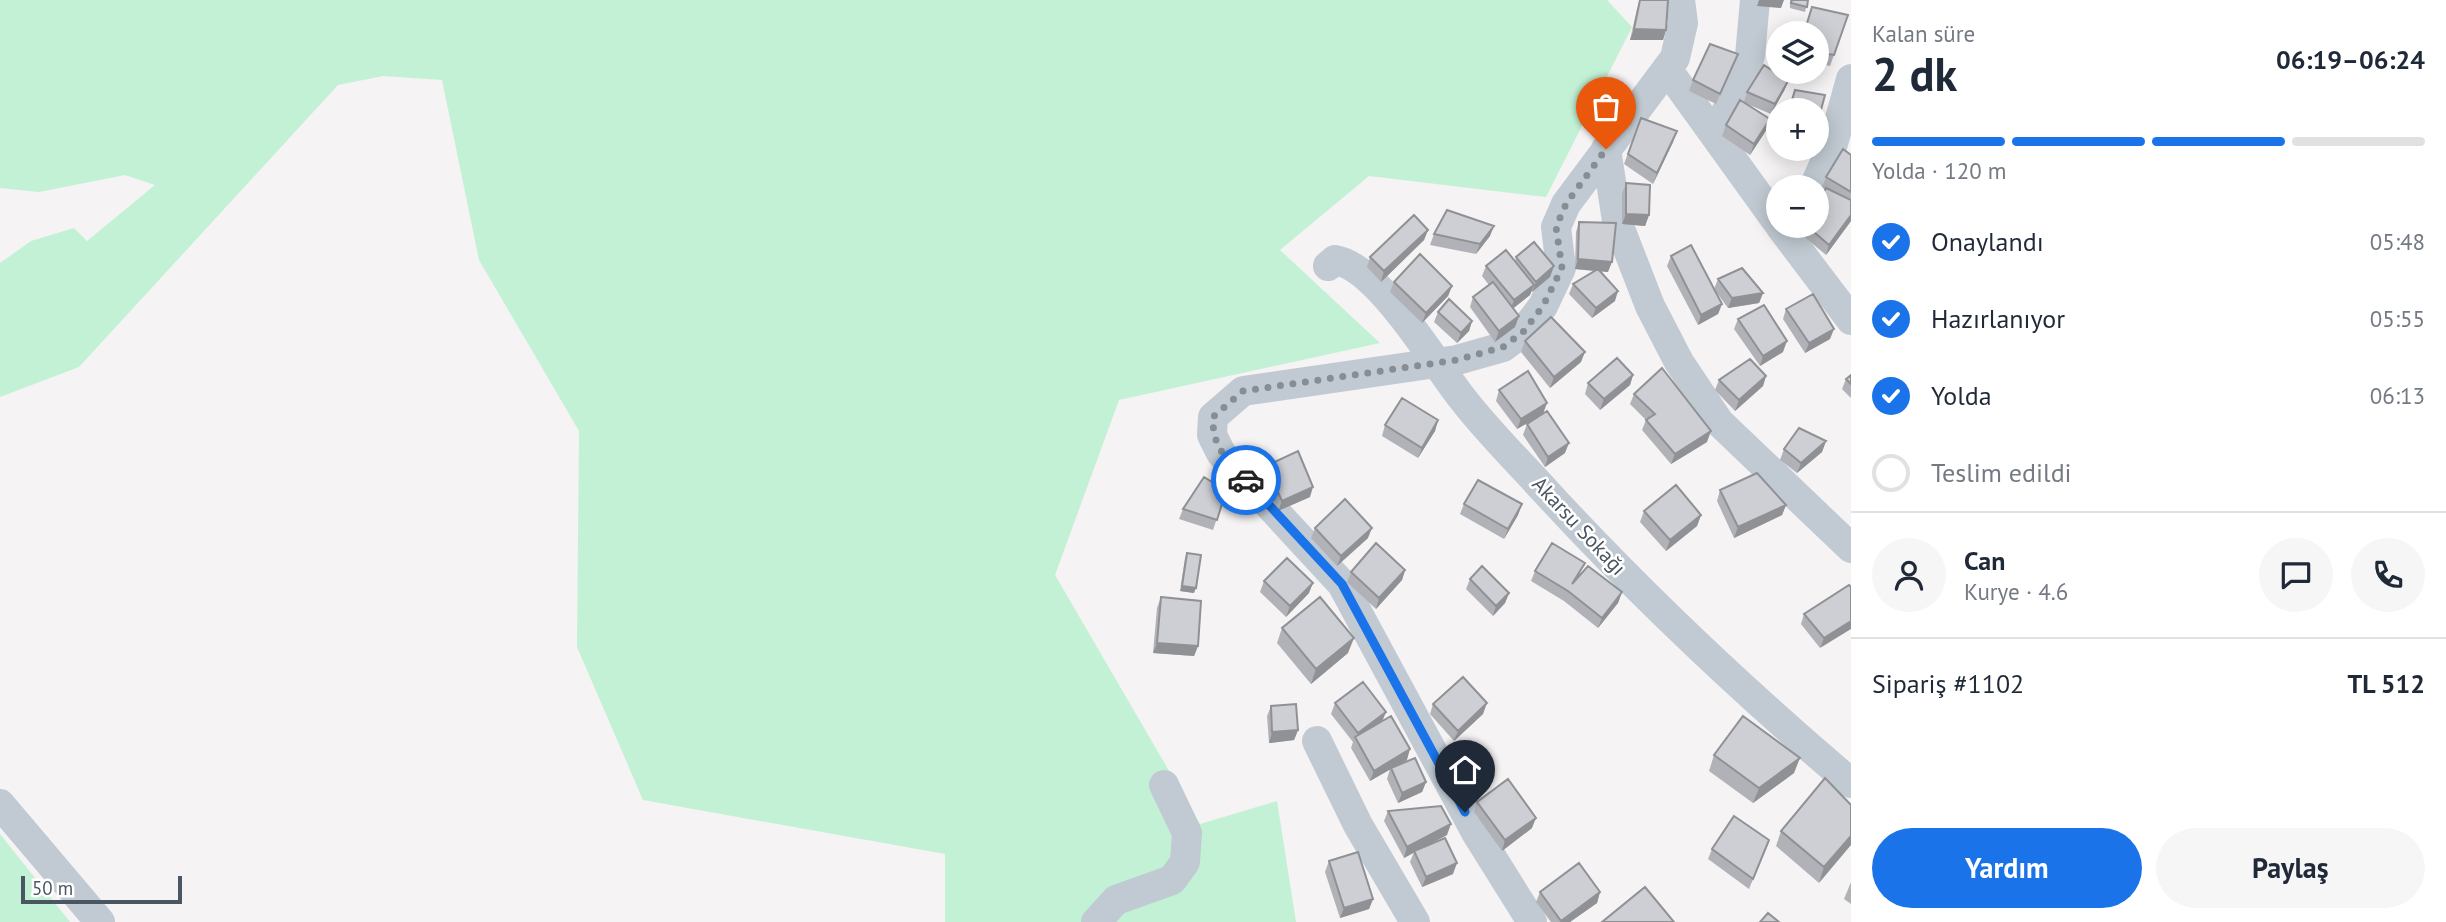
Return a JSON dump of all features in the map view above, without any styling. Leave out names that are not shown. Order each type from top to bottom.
[{"type":"street","points":[[1532,922],[1477,834],[1342,584],[1221,453],[1212,435],[1213,417],[1243,391],[1437,363],[1503,347],[1523,332],[1543,306],[1562,268],[1556,227],[1566,204],[1675,58],[1683,23],[1680,0]]},
{"type":"street","points":[[1714,132],[1732,102],[1750,56],[1755,0]]},
{"type":"street","points":[[1667,69],[1766,206]]},
{"type":"street","points":[[1819,175],[1832,147],[1851,79]]},
{"type":"street","points":[[1606,149],[1617,221],[1650,306],[1679,362],[1719,422],[1851,548]]},
{"type":"street","points":[[1790,238],[1851,320]]},
{"type":"street","name":"Akarsu Sokağı","points":[[1328,266],[1335,260],[1348,262],[1366,275],[1395,308],[1463,400],[1615,566],[1851,783]]},
{"type":"street","points":[[1317,741],[1359,825],[1415,922]]},
{"type":"street","points":[[1096,922],[1116,900],[1171,880],[1185,862],[1187,833],[1164,785]]},
{"type":"street","points":[[0,804],[100,922]]},
{"type":"green space","points":[[0,0],[1607,0],[1632,27],[1546,197],[1369,176],[1280,250],[1380,343],[1119,400],[1055,575],[1200,824],[1277,801],[1296,922],[945,922],[945,854],[643,800],[577,647],[579,431],[479,260],[442,80],[383,76],[338,85],[79,367],[0,397],[0,263],[31,241],[74,228],[87,241],[155,185],[125,175],[39,192],[0,188]]},
{"type":"green space","points":[[0,834],[70,922],[0,922]]},
{"type":"building","points":[[1640,0],[1668,0],[1666,30],[1634,29]]},
{"type":"building","points":[[1792,0],[1808,0],[1807,7],[1791,3]]},
{"type":"building","points":[[1812,7],[1848,15],[1834,55],[1829,54],[1829,21],[1808,21]]},
{"type":"building","points":[[1710,44],[1738,54],[1720,94],[1693,80]]},
{"type":"building","points":[[1764,65],[1766,84],[1786,84],[1778,98],[1766,98],[1766,100],[1747,92]]},
{"type":"building","points":[[1795,90],[1825,95],[1824,98],[1793,98]]},
{"type":"building","points":[[1740,100],[1766,116],[1766,125],[1754,144],[1726,125]]},
{"type":"building","points":[[1641,118],[1677,131],[1657,173],[1628,154]]},
{"type":"building","points":[[1843,149],[1851,155],[1851,192],[1827,175]]},
{"type":"building","points":[[1626,183],[1650,185],[1649,215],[1626,214]]},
{"type":"building","points":[[1829,189],[1851,200],[1851,215],[1829,245],[1821,238],[1829,238]]},
{"type":"building","points":[[1447,210],[1494,226],[1480,244],[1434,234]]},
{"type":"building","points":[[1414,215],[1428,230],[1384,271],[1370,257]]},
{"type":"building","points":[[1579,222],[1616,223],[1612,262],[1578,259]]},
{"type":"building","points":[[1534,242],[1554,266],[1536,282],[1516,257]]},
{"type":"building","points":[[1691,245],[1722,304],[1701,315],[1671,256]]},
{"type":"building","points":[[1506,250],[1534,285],[1514,300],[1486,266]]},
{"type":"building","points":[[1420,254],[1452,286],[1426,313],[1394,282]]},
{"type":"building","points":[[1742,268],[1763,293],[1732,298],[1718,279]]},
{"type":"building","points":[[1598,269],[1618,291],[1596,308],[1573,284]]},
{"type":"building","points":[[1493,282],[1519,316],[1499,331],[1473,297]]},
{"type":"building","points":[[1813,294],[1834,329],[1809,343],[1786,309]]},
{"type":"building","points":[[1449,299],[1472,321],[1461,333],[1438,312]]},
{"type":"building","points":[[1764,305],[1787,341],[1763,356],[1738,319]]},
{"type":"building","points":[[1551,317],[1585,352],[1554,377],[1525,341]]},
{"type":"building","points":[[1617,358],[1633,375],[1604,399],[1588,383]]},
{"type":"building","points":[[1750,359],[1766,376],[1739,400],[1719,380]]},
{"type":"building","points":[[1662,368],[1711,431],[1675,454],[1646,420],[1655,414],[1634,394]]},
{"type":"building","points":[[1528,371],[1547,403],[1521,419],[1499,390]]},
{"type":"building","points":[[1402,398],[1438,420],[1422,448],[1385,425]]},
{"type":"building","points":[[1547,411],[1569,443],[1548,457],[1527,424]]},
{"type":"building","points":[[1799,428],[1826,441],[1801,463],[1784,449]]},
{"type":"building","points":[[1298,451],[1313,487],[1282,501],[1266,466]]},
{"type":"building","points":[[1757,473],[1786,505],[1738,527],[1720,490]]},
{"type":"building","points":[[1204,477],[1226,491],[1217,520],[1183,509]]},
{"type":"building","points":[[1478,480],[1522,504],[1508,529],[1464,504]]},
{"type":"building","points":[[1676,485],[1701,515],[1670,540],[1644,511]]},
{"type":"building","points":[[1345,499],[1372,528],[1341,556],[1315,528]]},
{"type":"building","points":[[1376,543],[1405,570],[1379,598],[1351,572]]},
{"type":"building","points":[[1552,543],[1585,563],[1572,584],[1588,566],[1622,592],[1602,618],[1568,591],[1535,571]]},
{"type":"building","points":[[1187,553],[1201,555],[1196,588],[1182,586]]},
{"type":"building","points":[[1287,558],[1313,583],[1290,606],[1264,581]]},
{"type":"building","points":[[1482,566],[1509,593],[1496,606],[1470,579]]},
{"type":"building","points":[[1849,585],[1851,621],[1824,638],[1804,614]]},
{"type":"building","points":[[1161,597],[1201,601],[1198,646],[1157,643]]},
{"type":"building","points":[[1320,597],[1354,638],[1316,669],[1282,628]]},
{"type":"building","points":[[1463,677],[1487,703],[1458,731],[1433,704]]},
{"type":"building","points":[[1363,682],[1386,712],[1358,733],[1335,703]]},
{"type":"building","points":[[1296,704],[1298,730],[1272,732],[1271,706]]},
{"type":"building","points":[[1391,716],[1410,749],[1374,771],[1355,737]]},
{"type":"building","points":[[1743,716],[1800,758],[1759,788],[1714,755]]},
{"type":"building","points":[[1415,758],[1426,782],[1402,793],[1391,768]]},
{"type":"building","points":[[1825,778],[1851,805],[1851,836],[1824,867],[1781,831]]},
{"type":"building","points":[[1508,779],[1536,818],[1505,840],[1477,802]]},
{"type":"building","points":[[1441,806],[1451,824],[1407,847],[1388,811]]},
{"type":"building","points":[[1734,816],[1769,840],[1753,879],[1712,849]]},
{"type":"building","points":[[1445,838],[1457,863],[1426,877],[1414,851]]},
{"type":"building","points":[[1358,852],[1373,899],[1344,908],[1329,861]]},
{"type":"building","points":[[1579,863],[1600,892],[1561,921],[1540,892]]},
{"type":"building","points":[[1645,887],[1674,922],[1602,922]]},
{"type":"building","points":[[1768,913],[1779,922],[1760,922]]},
{"type":"way so far","points":[[1246,480],[1221,453],[1212,435],[1213,417],[1243,391],[1457,360],[1503,347],[1523,332],[1543,306],[1562,268],[1556,227],[1566,204],[1606,149]]},
{"type":"route","points":[[1246,480],[1342,584],[1465,812]]}]
